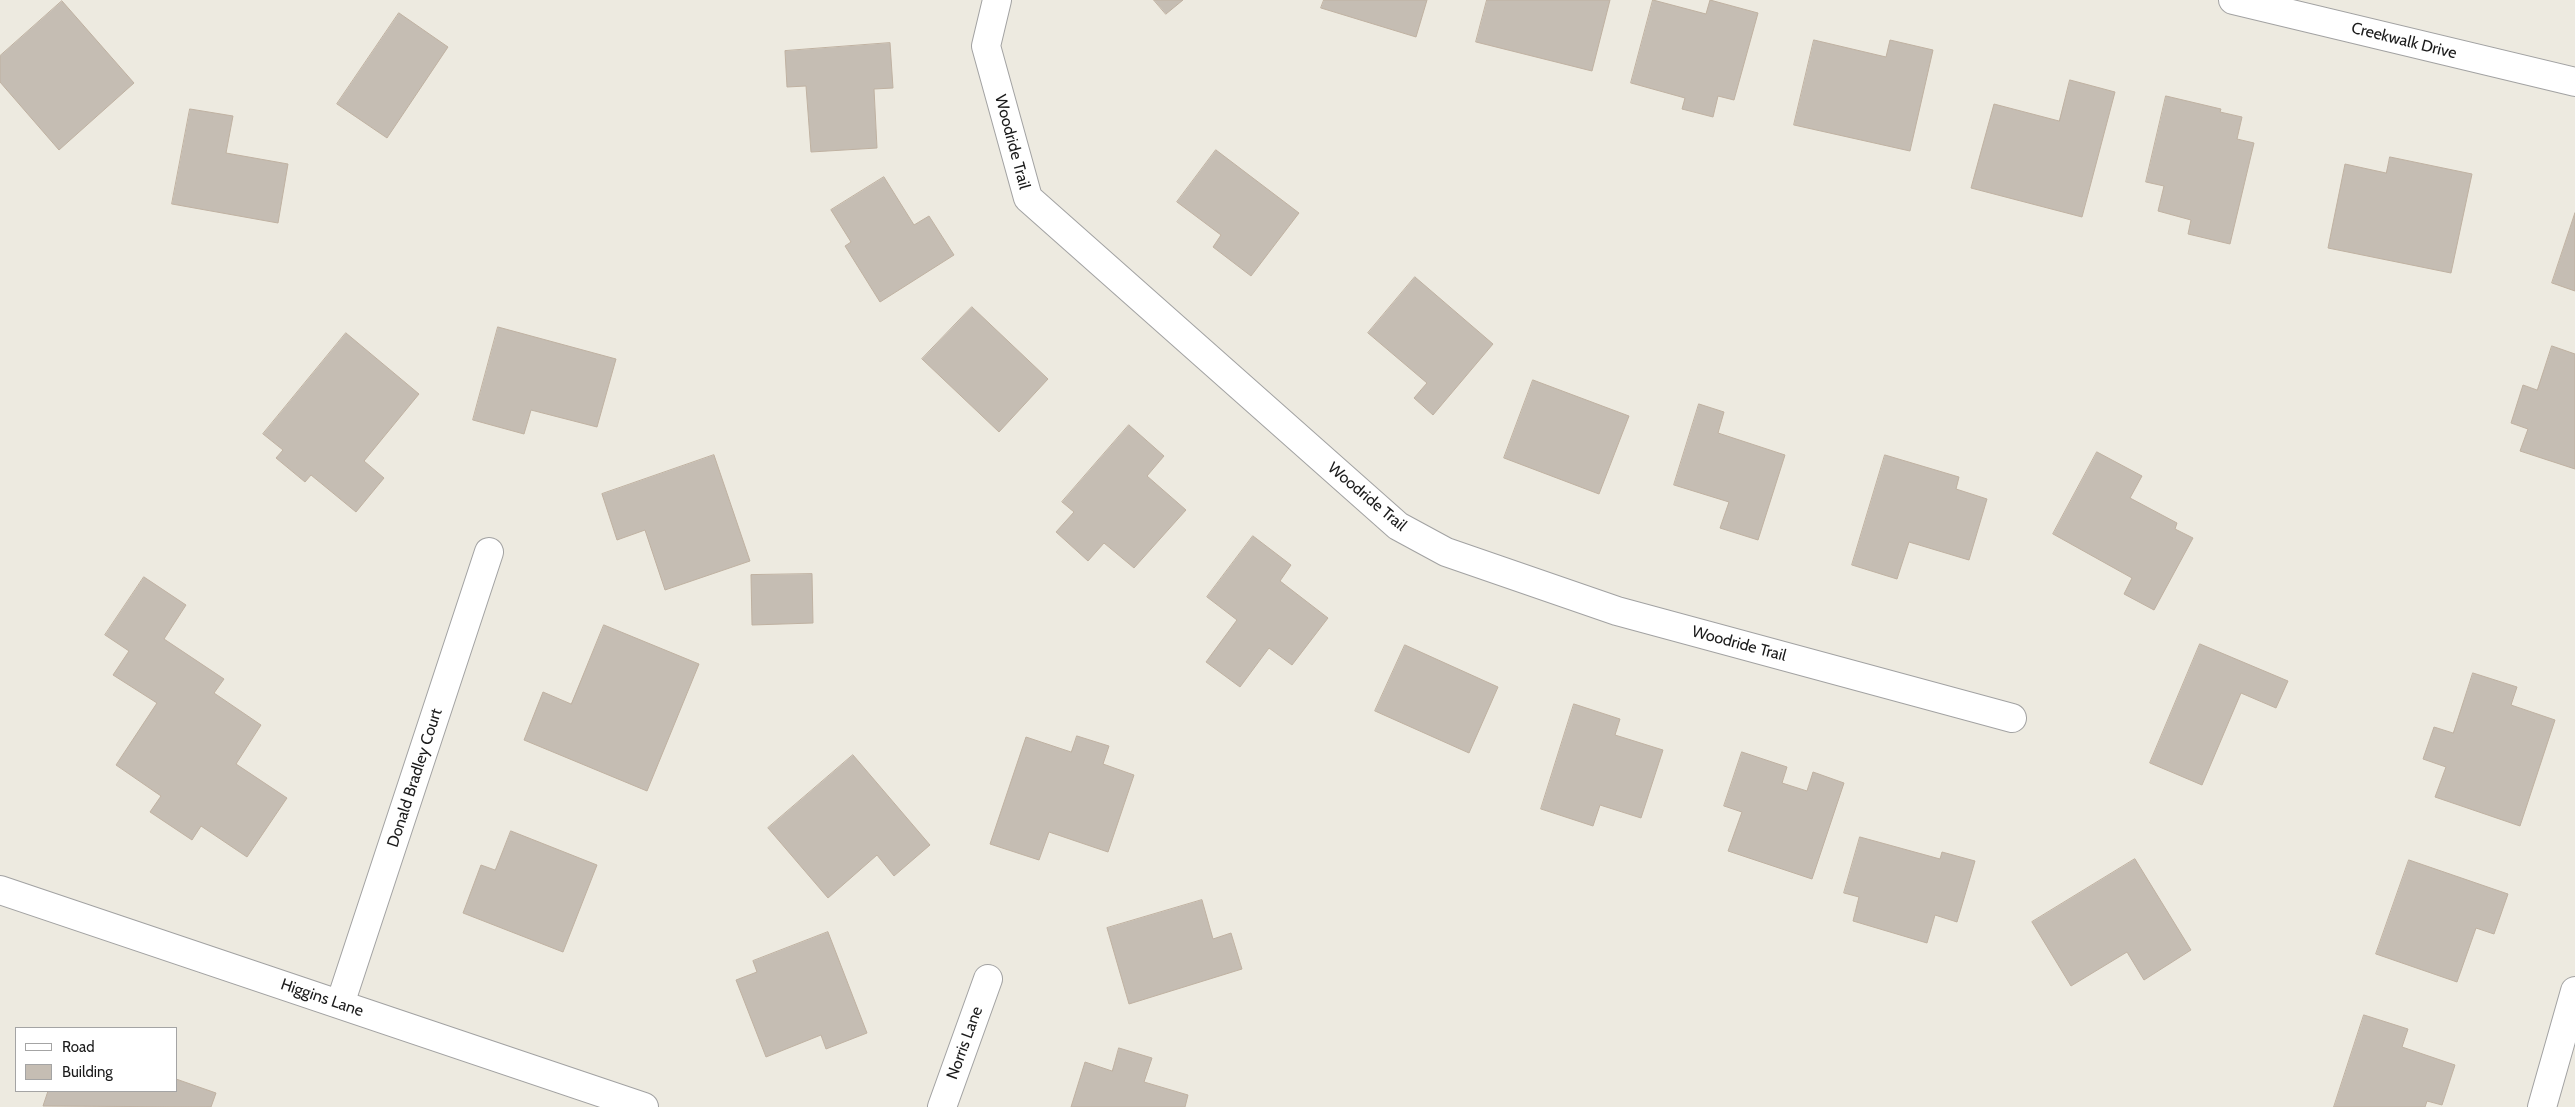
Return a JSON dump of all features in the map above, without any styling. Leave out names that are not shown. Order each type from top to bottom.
[{"type":"street","name":"Woodride Trail","points":[[997,0],[986,46],[1028,198],[1398,526],[1446,552],[1617,610],[2012,718]]},
{"type":"street","name":"Creekwalk Drive","points":[[2235,0],[2575,82]]},
{"type":"street","name":"Donald Bradley Court","points":[[340,1004],[489,552]]},
{"type":"street","name":"Higgins Lane","points":[[0,890],[644,1107]]},
{"type":"street","name":"Norris Lane","points":[[942,1107],[988,979]]},
{"type":"street","points":[[2542,1107],[2575,991]]},
{"type":"building","points":[[1154,0],[1183,0],[1166,14]]},
{"type":"building","points":[[1324,0],[1427,0],[1416,37],[1321,8]]},
{"type":"building","points":[[1487,0],[1610,0],[1592,71],[1476,42]]},
{"type":"building","points":[[1653,0],[1706,14],[1710,0],[1758,13],[1734,100],[1718,96],[1713,117],[1682,109],[1685,98],[1631,83]]},
{"type":"building","points":[[62,1],[134,83],[59,150],[0,82],[0,56]]},
{"type":"building","points":[[399,13],[448,47],[387,138],[337,104]]},
{"type":"building","points":[[1814,40],[1886,57],[1890,40],[1933,50],[1910,151],[1794,125]]},
{"type":"building","points":[[890,43],[893,88],[874,89],[877,148],[811,152],[806,86],[787,87],[785,51]]},
{"type":"building","points":[[2070,80],[2115,92],[2082,217],[1971,188],[1994,104],[2059,121]]},
{"type":"building","points":[[2166,96],[2221,109],[2220,112],[2242,117],[2237,139],[2254,143],[2230,244],[2188,234],[2191,220],[2158,211],[2164,186],[2146,182]]},
{"type":"building","points":[[190,109],[233,116],[226,153],[288,164],[278,223],[172,204]]},
{"type":"building","points":[[1216,150],[1299,213],[1251,276],[1213,247],[1221,235],[1177,202]]},
{"type":"building","points":[[2390,157],[2472,174],[2451,273],[2328,248],[2345,164],[2386,173]]},
{"type":"building","points":[[884,177],[914,225],[929,216],[954,255],[880,302],[845,246],[851,242],[831,210]]},
{"type":"building","points":[[2575,213],[2575,291],[2552,283]]},
{"type":"building","points":[[1415,277],[1493,344],[1433,415],[1414,398],[1427,383],[1368,333]]},
{"type":"building","points":[[972,307],[1048,379],[999,432],[922,359]]},
{"type":"building","points":[[498,327],[616,359],[597,427],[531,410],[524,434],[473,420]]},
{"type":"building","points":[[346,333],[419,394],[364,461],[384,478],[356,512],[311,475],[305,482],[276,458],[283,450],[263,434]]},
{"type":"building","points":[[2552,346],[2575,354],[2575,469],[2520,451],[2528,429],[2511,423],[2523,385],[2537,390]]},
{"type":"building","points":[[1533,380],[1629,416],[1599,494],[1504,458]]},
{"type":"building","points":[[1699,404],[1724,412],[1718,433],[1785,455],[1758,540],[1720,528],[1729,502],[1674,485]]},
{"type":"building","points":[[1129,425],[1164,456],[1147,476],[1186,510],[1134,568],[1104,543],[1088,561],[1056,532],[1074,512],[1062,502]]},
{"type":"building","points":[[2097,452],[2142,476],[2130,498],[2177,523],[2175,529],[2193,538],[2154,610],[2124,594],[2132,578],[2053,534]]},
{"type":"building","points":[[714,455],[750,561],[665,590],[645,530],[617,540],[602,494]]},
{"type":"building","points":[[1885,455],[1959,477],[1956,489],[1987,499],[1969,560],[1909,542],[1897,579],[1852,565]]},
{"type":"building","points":[[1253,536],[1291,565],[1280,581],[1328,618],[1292,665],[1269,648],[1240,687],[1206,662],[1237,620],[1207,597]]},
{"type":"building","points":[[812,574],[813,623],[752,625],[751,575]]},
{"type":"building","points":[[144,577],[186,605],[164,639],[224,679],[214,693],[261,725],[236,764],[287,798],[247,857],[201,826],[192,840],[150,812],[161,796],[116,765],[157,703],[113,675],[129,651],[105,635]]},
{"type":"building","points":[[604,625],[699,664],[647,791],[524,740],[543,692],[571,704]]},
{"type":"building","points":[[2200,644],[2288,681],[2276,708],[2241,693],[2202,785],[2150,763]]},
{"type":"building","points":[[1405,645],[1498,687],[1469,753],[1375,711]]},
{"type":"building","points":[[2473,673],[2517,687],[2511,705],[2555,720],[2520,826],[2435,797],[2446,767],[2423,759],[2434,727],[2453,733]]},
{"type":"building","points":[[1574,704],[1620,719],[1615,735],[1663,750],[1641,818],[1600,805],[1593,826],[1541,809]]},
{"type":"building","points":[[1077,736],[1109,746],[1103,764],[1134,775],[1108,852],[1049,832],[1039,860],[990,844],[1026,737],[1071,752]]},
{"type":"building","points":[[1742,752],[1787,767],[1782,783],[1807,791],[1813,772],[1844,783],[1812,879],[1728,851],[1742,812],[1724,806]]},
{"type":"building","points":[[853,755],[930,845],[894,876],[877,855],[828,898],[768,828]]},
{"type":"building","points":[[511,831],[597,865],[563,952],[463,913],[481,865],[495,870]]},
{"type":"building","points":[[1860,837],[1940,859],[1942,852],[1975,861],[1957,922],[1935,915],[1927,943],[1853,921],[1859,897],[1844,893]]},
{"type":"building","points":[[2135,859],[2191,950],[2144,980],[2127,952],[2071,986],[2032,922]]},
{"type":"building","points":[[2409,860],[2508,894],[2494,934],[2476,928],[2457,982],[2376,954]]},
{"type":"building","points":[[1202,900],[1213,939],[1231,933],[1242,969],[1129,1004],[1107,928]]},
{"type":"building","points":[[828,932],[867,1033],[826,1049],[821,1035],[766,1057],[736,980],[757,972],[753,961]]},
{"type":"building","points":[[2364,1015],[2408,1029],[2402,1047],[2455,1065],[2442,1105],[2427,1101],[2425,1107],[2334,1107]]},
{"type":"building","points":[[1119,1048],[1152,1058],[1144,1082],[1188,1095],[1185,1107],[1071,1107],[1085,1062],[1112,1071]]},
{"type":"building","points":[[178,1080],[216,1093],[211,1107],[43,1106],[48,1092],[178,1092]]}]
